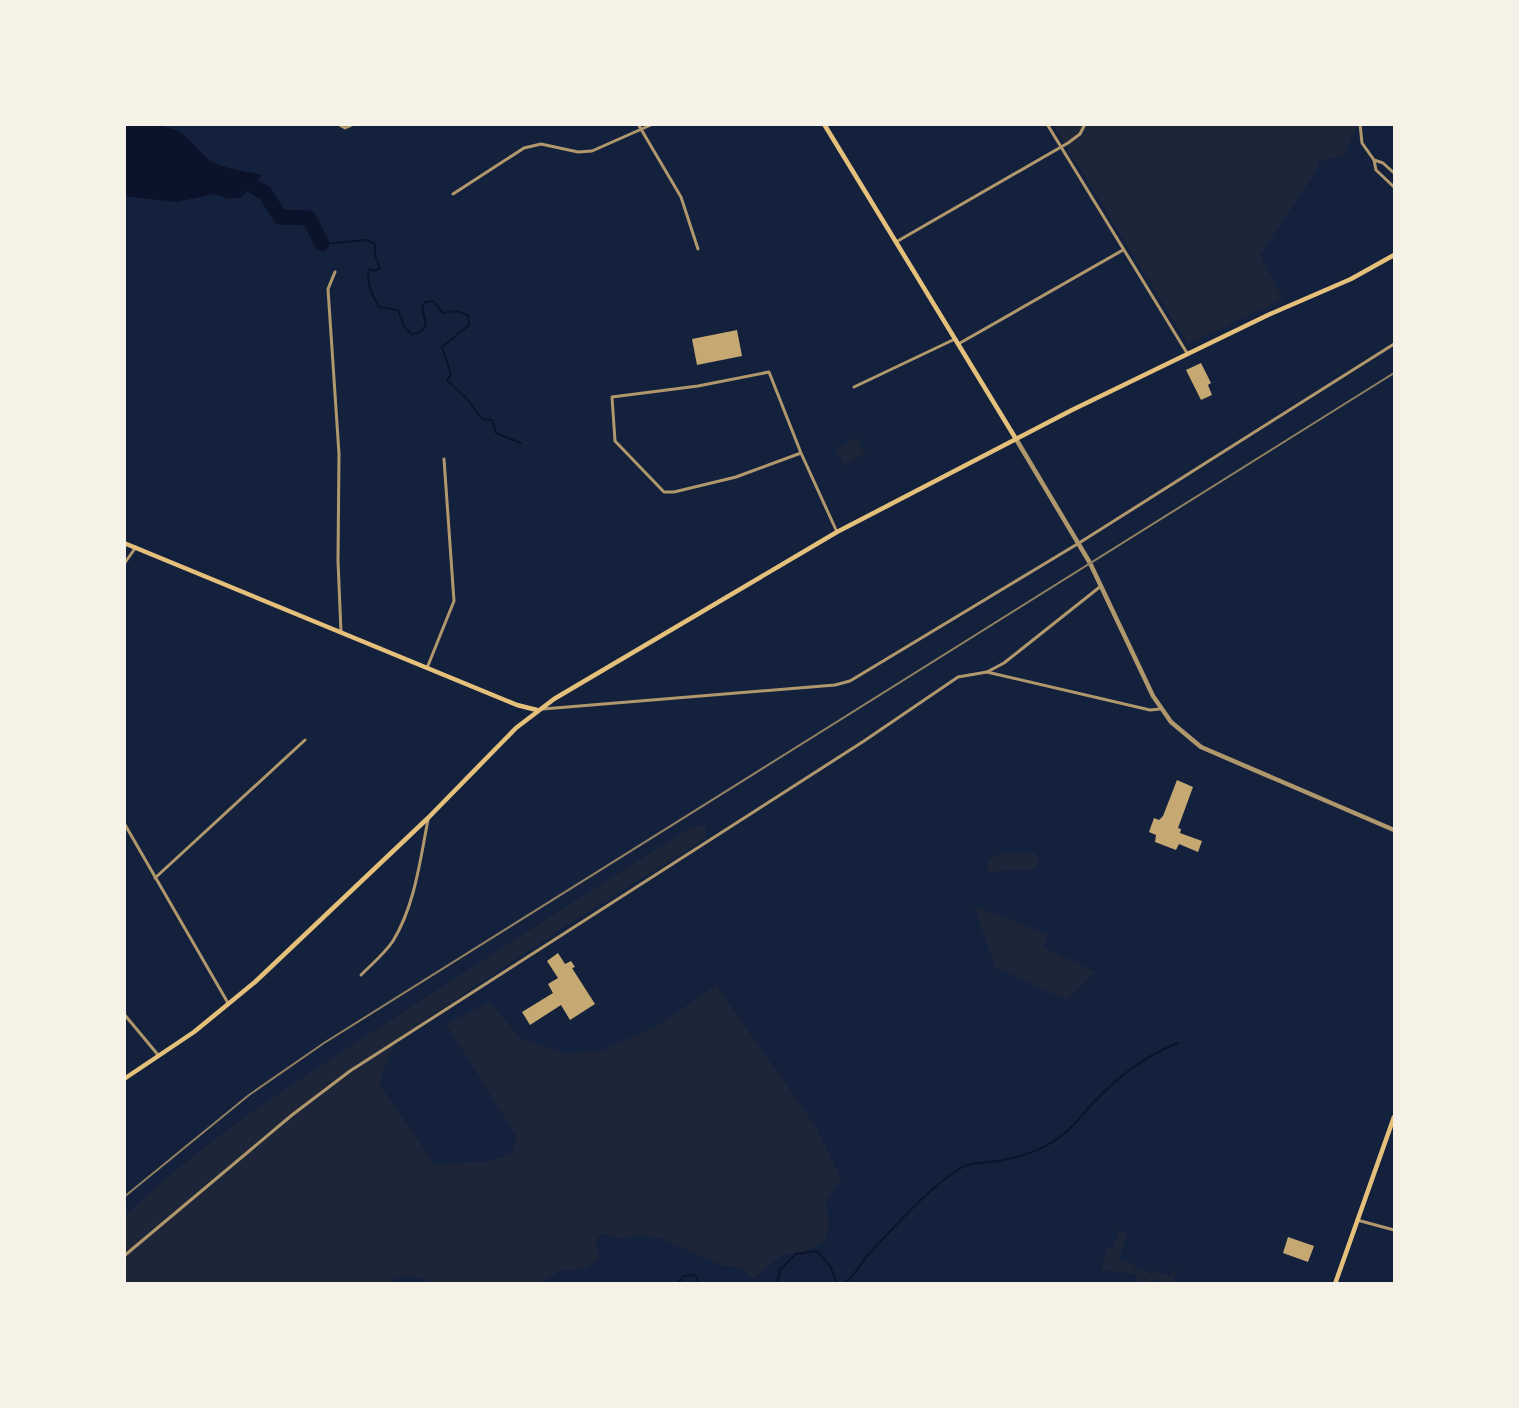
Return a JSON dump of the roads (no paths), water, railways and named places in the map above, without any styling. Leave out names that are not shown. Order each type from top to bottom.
[{"type":"main road","points":[[824,124],[959,341],[1016,439]]},
{"type":"main road","points":[[124,1079],[229,1005],[428,818],[537,710],[837,532],[1187,354],[1351,279],[1395,255]]},
{"type":"main road","points":[[124,543],[427,668],[526,708],[537,710]]},
{"type":"main road","points":[[1335,1284],[1395,1117]]},
{"type":"street","points":[[338,124],[345,128],[354,124]]},
{"type":"street","points":[[639,124],[681,197],[698,249]]},
{"type":"street","points":[[453,194],[524,148],[541,144],[588,152],[653,124]]},
{"type":"street","points":[[1047,124],[1187,354]]},
{"type":"street","points":[[896,242],[1061,147],[1080,134],[1085,124]]},
{"type":"street","points":[[1360,124],[1362,143],[1374,160],[1376,170],[1395,187]]},
{"type":"street","points":[[1374,160],[1395,174]]},
{"type":"street","points":[[854,387],[959,341],[1124,250]]},
{"type":"street","points":[[335,272],[328,289],[339,454],[338,561],[341,632]]},
{"type":"street","points":[[537,710],[844,683],[1078,543],[1395,344]]},
{"type":"street","points":[[801,453],[736,477],[674,492],[664,492],[615,441],[612,397],[698,386],[769,372],[801,453],[837,532]]},
{"type":"street","points":[[1016,439],[1102,585],[1160,709],[1184,735],[1201,747],[1395,830]]},
{"type":"street","points":[[427,668],[454,601],[454,566],[444,459]]},
{"type":"street","points":[[124,564],[136,547]]},
{"type":"street","points":[[124,1256],[292,1115],[350,1071],[864,741],[958,677],[987,672],[1020,653],[1102,585]]},
{"type":"street","points":[[987,672],[1150,710],[1160,709]]},
{"type":"street","points":[[155,878],[305,740]]},
{"type":"street","points":[[361,975],[388,948],[402,921],[414,888],[428,818]]},
{"type":"street","points":[[124,823],[229,1005]]},
{"type":"street","points":[[124,1014],[159,1056]]},
{"type":"street","points":[[1357,1220],[1395,1230]]},
{"type":"waterway","points":[[253,186],[265,193],[280,217],[309,218],[322,244]]},
{"type":"waterway","points":[[322,244],[367,240],[375,244],[375,255],[380,268],[374,271],[369,269],[368,279],[372,293],[379,307],[398,310],[404,326],[411,334],[421,332],[426,324],[422,308],[425,302],[433,301],[443,313],[457,311],[468,315],[469,325],[442,347],[451,374],[447,380],[468,400],[482,419],[492,420],[496,433],[521,443]]},
{"type":"waterway","points":[[843,1284],[924,1197],[959,1169],[969,1165],[1016,1157],[1048,1144],[1067,1131],[1105,1091],[1124,1075],[1144,1060],[1178,1043]]},
{"type":"waterway","points":[[777,1284],[780,1270],[796,1254],[817,1251],[830,1266],[837,1284]]},
{"type":"waterway","points":[[677,1284],[684,1276],[695,1275],[700,1284]]},
{"type":"waterway","points":[[737,1284],[748,1284]]},
{"type":"railway","points":[[124,1197],[249,1095],[324,1043],[1394,373]]}]
